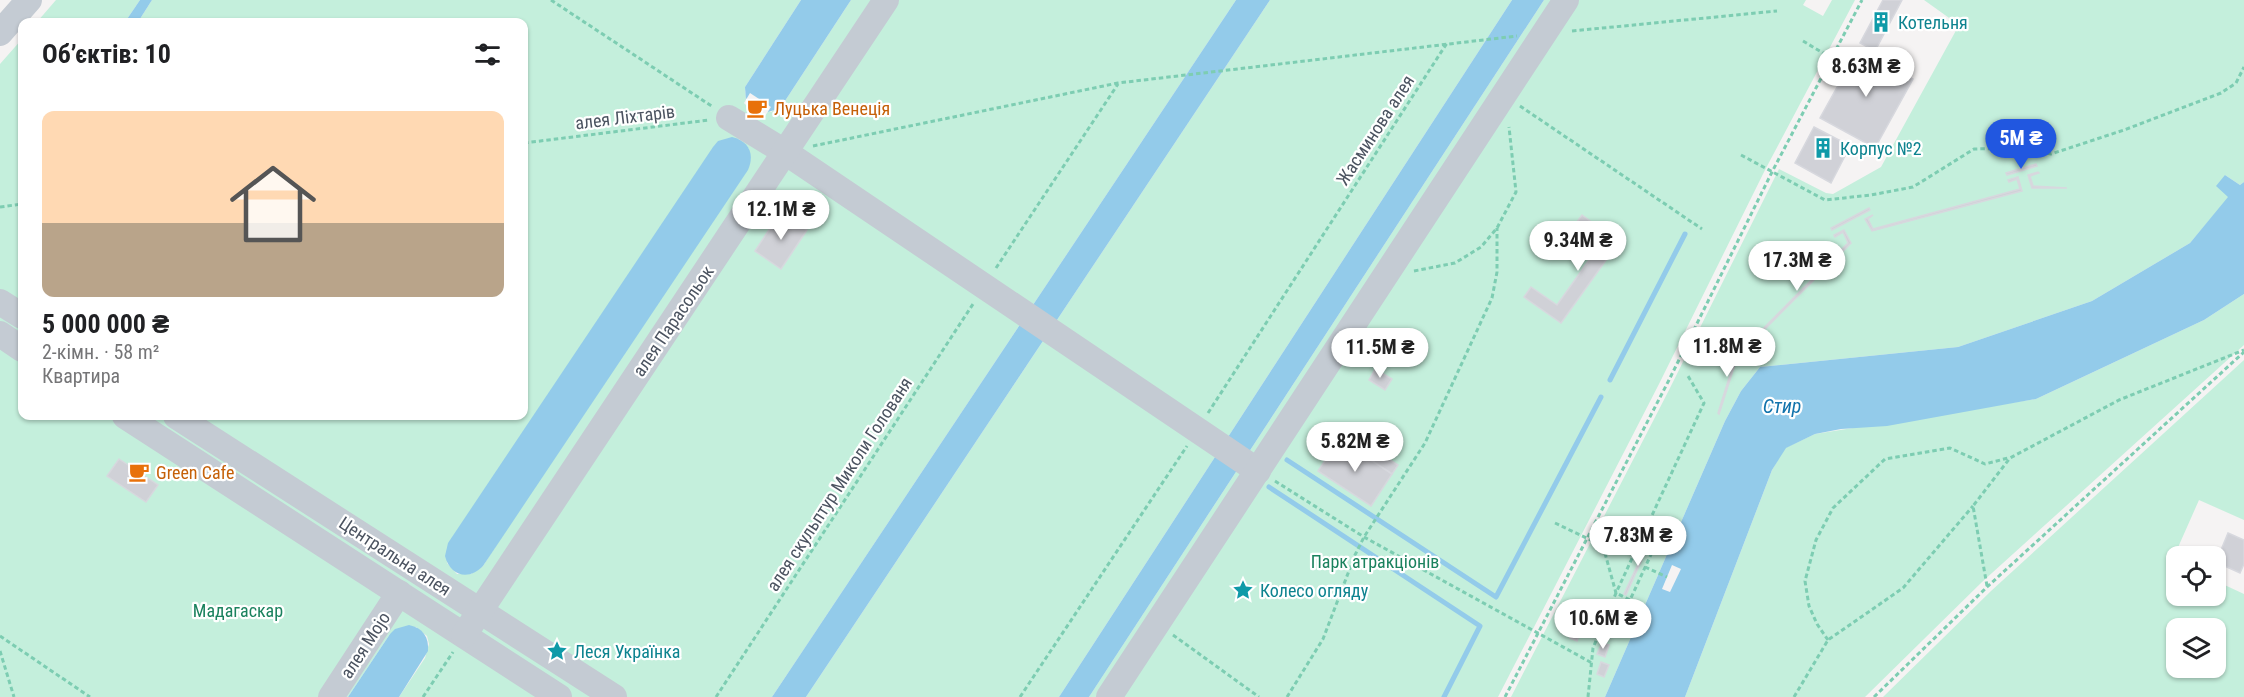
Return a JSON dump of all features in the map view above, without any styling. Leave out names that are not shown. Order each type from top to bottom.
[{"type":"street","points":[[0,33],[29,0]]},
{"type":"street","name":"алея Парасольок","points":[[464,635],[886,0]]},
{"type":"street","points":[[1109,697],[1566,0]]},
{"type":"street","points":[[729,118],[785,152],[1258,471]]},
{"type":"street","points":[[0,302],[18,313]]},
{"type":"street","points":[[0,334],[18,346]]},
{"type":"street","name":"Центральна алея","points":[[141,420],[559,697]]},
{"type":"street","name":"Центральна алея","points":[[182,420],[614,697]]},
{"type":"street","name":"алея Mojo","points":[[331,697],[399,593]]},
{"type":"path","points":[[551,0],[729,118]]},
{"type":"path","points":[[1505,697],[1669,380],[1772,171],[1833,59],[1862,0]]},
{"type":"path","points":[[785,152],[1118,83],[1478,39],[1777,11]]},
{"type":"path","points":[[1803,41],[1833,59]]},
{"type":"path","name":"Жасминова алея","points":[[1020,697],[1197,430],[1448,43]]},
{"type":"path","points":[[1741,155],[1825,200],[1871,195],[1913,186],[1974,149],[2020,148],[2051,154],[2124,130],[2221,93],[2236,83],[2244,67]]},
{"type":"path","name":"алея скульптур Миколи Голованя","points":[[717,697],[1118,83]]},
{"type":"path","points":[[1385,276],[1455,262],[1481,247],[1497,228],[1516,192],[1503,95]]},
{"type":"path","points":[[1503,95],[1702,230]]},
{"type":"path","name":"алея Ліхтарів","points":[[528,143],[729,118]]},
{"type":"path","points":[[0,207],[18,205]]},
{"type":"path","points":[[1287,697],[1323,639],[1364,537],[1425,443],[1492,298],[1497,272],[1497,228]]},
{"type":"path","points":[[1828,640],[1809,606],[1804,581],[1816,540],[1833,508],[1885,459],[1950,448],[1985,464],[2010,458],[2119,399],[2244,351]]},
{"type":"path","points":[[1874,697],[1987,587],[2244,351]]},
{"type":"path","points":[[1588,697],[1593,648],[1645,528],[1704,403],[1688,376]]},
{"type":"path","points":[[1794,697],[1828,640],[1903,588],[1973,506],[2010,458]]},
{"type":"path","points":[[1258,471],[1364,537],[1592,663]]},
{"type":"path","points":[[1973,506],[1987,587]]},
{"type":"path","points":[[1555,523],[1603,546],[1616,593],[1630,600],[1660,535],[1645,528],[1603,546]]},
{"type":"path","points":[[1645,567],[1667,577]]},
{"type":"path","points":[[1157,624],[1259,697]]},
{"type":"path","points":[[423,697],[464,635]]},
{"type":"path","points":[[0,636],[90,697]]},
{"type":"path","points":[[0,651],[14,697]]},
{"type":"green space","points":[[56,0],[140,0],[128,18],[40,18]]},
{"type":"green space","name":"Мадагаскар","points":[[152,0],[801,0],[745,87],[746,101],[771,112],[783,104],[851,0],[1236,0],[772,697],[399,697],[425,658],[429,644],[427,636],[416,627],[390,634],[348,697],[0,697],[0,64],[18,44],[18,420],[528,420],[528,18],[141,18]],"holes":[[[739,139],[749,149],[483,566],[471,574],[457,574],[447,563]]]},
{"type":"green space","points":[[1270,0],[1512,0],[1059,697],[806,697]]},
{"type":"green space","name":"Парк атракціонів","points":[[1544,0],[1806,0],[1803,5],[1823,16],[1832,0],[1855,0],[1765,170],[1659,384],[1498,697],[1089,697]]},
{"type":"green space","points":[[1924,0],[2244,0],[2244,182],[2240,185],[2225,175],[2229,197],[2190,243],[2092,301],[1958,347],[1760,367],[1741,391],[1725,421],[1605,697],[1511,697],[1669,390],[1779,169],[1826,193],[1833,194],[1881,167],[1959,25]]},
{"type":"green space","points":[[2244,294],[2244,345],[1982,582],[1865,697],[1685,697],[1772,470],[1785,448],[1815,434],[2036,399],[2204,320]]},
{"type":"green space","points":[[2244,360],[2244,520],[2199,500],[2179,546],[2166,546],[2166,606],[2226,606],[2226,586],[2244,594],[2244,697],[1883,697],[1991,591]]},
{"type":"water","points":[[140,0],[152,0],[141,18],[128,18]]},
{"type":"water","points":[[801,0],[851,0],[783,104],[778,109],[764,113],[746,101],[745,87]]},
{"type":"water","points":[[1236,0],[1270,0],[806,697],[772,697]]},
{"type":"water","points":[[1512,0],[1544,0],[1089,697],[1059,697]]},
{"type":"water","points":[[732,137],[743,142],[749,149],[751,159],[748,170],[483,566],[472,574],[456,572],[447,563],[445,556],[448,543],[713,147],[718,141]]},
{"type":"water","name":"Стир","points":[[2225,175],[2240,185],[2244,182],[2244,294],[2204,320],[2036,399],[1887,426],[1841,429],[1815,434],[1786,448],[1772,470],[1685,697],[1605,697],[1725,421],[1741,391],[1760,367],[1958,347],[2092,301],[2190,243],[2228,197],[2216,186]]},
{"type":"water","points":[[409,625],[418,628],[424,634],[428,651],[399,697],[348,697],[390,634],[395,629]]},
{"type":"pier","points":[[750,93],[771,107],[765,116],[755,114],[744,103]]},
{"type":"pier","points":[[1672,565],[1681,569],[1670,592],[1662,589]]},
{"type":"building","name":"Котельня","points":[[1883,0],[1902,0],[1875,51],[1860,43]]},
{"type":"building","points":[[1858,49],[1913,79],[1875,148],[1820,118],[1846,71],[1839,68],[1843,60],[1850,64]]},
{"type":"building","name":"Корпус №2","points":[[1814,127],[1841,141],[1845,156],[1831,183],[1795,163]]},
{"type":"building","points":[[2036,164],[2037,166],[2007,175],[2006,173]]},
{"type":"building","points":[[2038,172],[2030,176],[2033,186],[2067,188],[2032,188],[2028,175]]},
{"type":"building","points":[[2018,177],[2022,191],[1872,231],[1865,219],[1873,215],[1868,219],[1873,229],[2020,189],[2017,179],[2009,182],[2008,180]]},
{"type":"building","points":[[1869,208],[1870,210],[1832,230],[1831,228]]},
{"type":"building","points":[[780,213],[807,230],[781,269],[755,251]]},
{"type":"building","points":[[1582,215],[1619,242],[1561,323],[1524,297],[1531,287],[1557,305],[1599,246],[1573,227]]},
{"type":"building","points":[[1844,230],[1851,243],[1742,352],[1730,345],[1735,336],[1737,337],[1733,344],[1742,350],[1848,243],[1843,232],[1835,237],[1834,235]]},
{"type":"building","points":[[1727,331],[1710,359],[1709,358]]},
{"type":"building","points":[[1724,354],[1736,361],[1719,414],[1734,362],[1724,356],[1719,365]]},
{"type":"building","points":[[1375,369],[1392,379],[1385,390],[1369,380]]},
{"type":"building","points":[[1345,431],[1398,465],[1392,474],[1339,439]]},
{"type":"building","points":[[1339,439],[1392,474],[1371,506],[1318,471]]},
{"type":"building","points":[[119,459],[158,485],[146,502],[107,476]]},
{"type":"building","points":[[2228,533],[2244,540],[2244,564],[2240,573],[2226,567],[2226,546],[2223,546]]},
{"type":"building","points":[[1653,535],[1626,595],[1624,594]]},
{"type":"building","points":[[1579,618],[1585,621],[1577,641],[1570,638]]},
{"type":"building","points":[[1602,643],[1609,645],[1605,657],[1597,654]]},
{"type":"building","points":[[1601,662],[1609,665],[1604,677],[1597,674]]},
{"type":"waterway","points":[[1610,380],[1685,234]]},
{"type":"waterway","points":[[1287,460],[1496,597],[1601,397]]},
{"type":"waterway","points":[[1269,487],[1480,626],[1444,697]]},
{"type":"place","name":"Котельня","points":[[1881,22]]},
{"type":"place","name":"Луцька Венеція","points":[[757,108]]},
{"type":"place","name":"Корпус №2","points":[[1823,148]]},
{"type":"place","name":"Green Cafe","points":[[139,472]]},
{"type":"place","name":"Колесо огляду","points":[[1243,590]]},
{"type":"place","name":"Леся Українка","points":[[557,651]]}]
